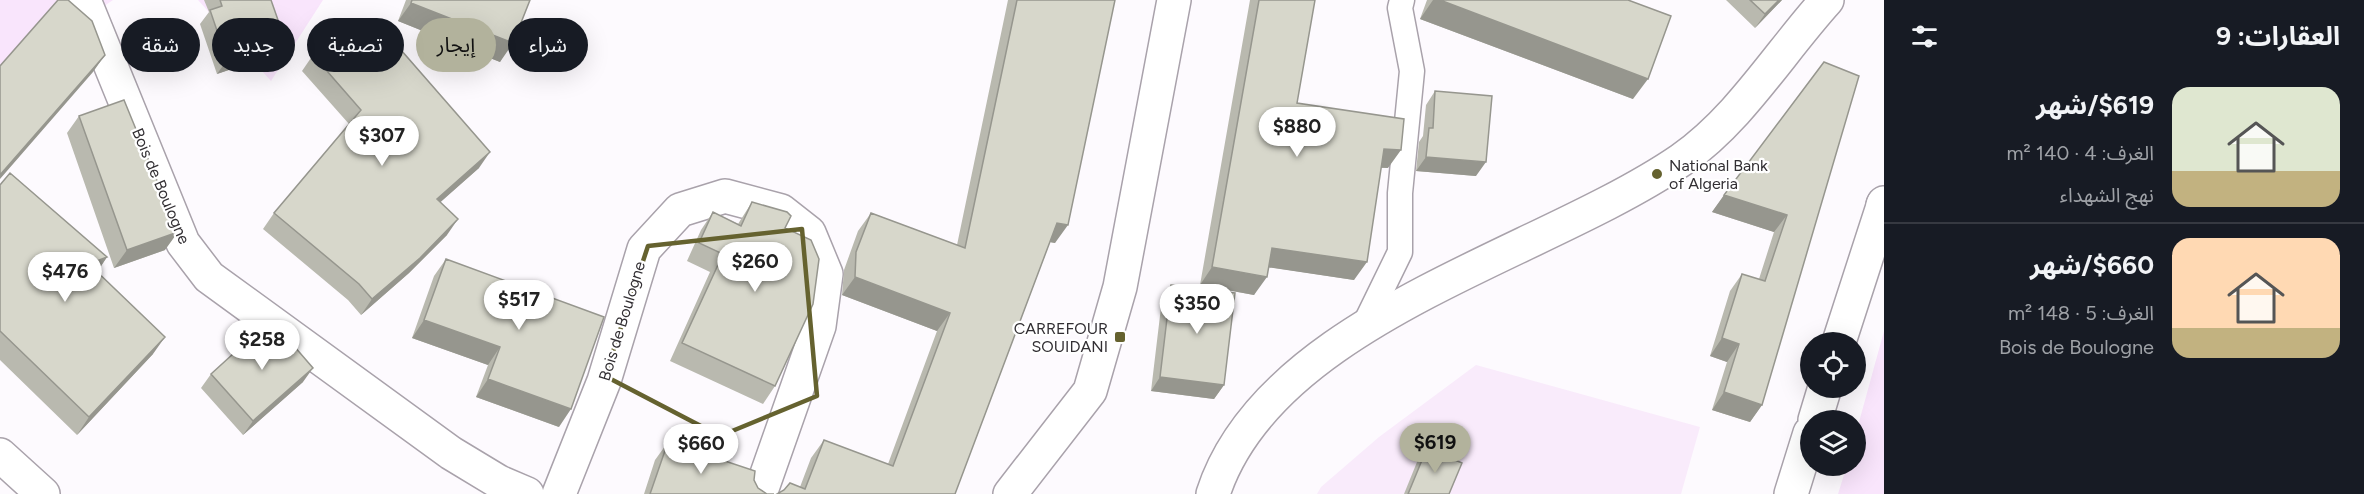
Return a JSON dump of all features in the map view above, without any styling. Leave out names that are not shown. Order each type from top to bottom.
[{"type":"main road","name":"Bois de Boulogne","points":[[84,0],[183,243],[209,277],[451,453],[499,482],[527,494]]},
{"type":"main road","points":[[1010,494],[1090,391],[1120,287],[1173,0]]},
{"type":"main road","points":[[1213,494],[1229,454],[1261,410],[1286,384],[1311,363],[1405,304],[1623,195],[1681,160],[1700,146],[1747,97],[1804,25],[1827,0]]},
{"type":"main road","name":"Bois de Boulogne","points":[[559,494],[604,381],[644,249],[680,210],[725,196],[781,211],[808,233],[826,274],[819,326],[760,494]]},
{"type":"main road","points":[[1842,332],[1884,203]]},
{"type":"main road","points":[[0,455],[43,494]]},
{"type":"main road","points":[[1791,494],[1800,465]]},
{"type":"lane","points":[[1362,330],[1400,252],[1400,193],[1412,71],[1400,8],[1402,0]]},
{"type":"highlighted area","points":[[802,229],[817,396],[720,436],[605,376],[648,246]]},
{"type":"shaded area","points":[[0,0],[113,0],[0,78]]},
{"type":"shaded area","points":[[198,0],[323,0],[311,18],[307,18],[307,25],[295,44],[295,18],[214,18]]},
{"type":"shaded area","points":[[263,72],[277,72],[271,81]]},
{"type":"shaded area","points":[[1884,331],[1884,494],[1838,494],[1844,476],[1866,476],[1866,410],[1862,410]]},
{"type":"shaded area","points":[[1476,365],[1700,427],[1681,494],[1317,494],[1321,487],[1379,437]]},
{"type":"building","points":[[58,0],[68,0],[92,21],[105,55],[0,175],[0,66]]},
{"type":"building","points":[[220,0],[271,0],[277,18],[213,18],[210,10],[222,6]]},
{"type":"building","points":[[412,0],[530,0],[523,18],[508,18],[508,41],[496,36],[496,18],[449,18],[411,3]]},
{"type":"building","points":[[1017,0],[1115,0],[1068,225],[1057,223],[955,494],[777,494],[790,483],[805,489],[824,440],[893,466],[950,313],[855,277],[856,252],[871,213],[965,248]]},
{"type":"building","points":[[1259,0],[1315,0],[1297,103],[1404,119],[1401,150],[1384,149],[1367,262],[1272,248],[1267,277],[1212,267]]},
{"type":"building","points":[[1440,0],[1628,0],[1671,16],[1648,79]]},
{"type":"building","points":[[1750,0],[1779,0],[1765,14]]},
{"type":"building","points":[[404,53],[416,67],[416,72],[420,72],[490,152],[437,199],[458,219],[420,258],[372,299],[359,284],[274,213],[361,110],[328,72],[404,72]]},
{"type":"building","points":[[1824,62],[1859,76],[1762,405],[1724,392],[1739,344],[1722,338],[1742,274],[1765,281],[1787,215],[1724,195]]},
{"type":"building","points":[[1435,91],[1492,96],[1486,162],[1426,157],[1429,128],[1433,128]]},
{"type":"building","points":[[124,100],[178,232],[127,250],[79,116]]},
{"type":"building","points":[[10,173],[107,257],[89,264],[165,337],[89,417],[0,331],[0,185]]},
{"type":"building","points":[[752,202],[787,212],[791,216],[785,228],[811,240],[819,259],[813,304],[775,386],[682,343],[723,254],[699,243],[713,212],[741,226]]},
{"type":"building","points":[[446,259],[604,317],[571,409],[488,379],[500,347],[424,320]]},
{"type":"building","points":[[1171,285],[1235,293],[1224,385],[1160,377]]},
{"type":"building","points":[[268,322],[281,331],[313,368],[253,421],[211,374]]},
{"type":"building","points":[[668,442],[755,471],[754,480],[758,488],[767,494],[650,494]]},
{"type":"building","points":[[1427,448],[1462,463],[1449,494],[1408,494]]},
{"type":"place","name":"National Bank of Algeria","points":[[1657,174]]},
{"type":"place","name":"CARREFOUR SOUIDANI","points":[[1120,337]]}]
